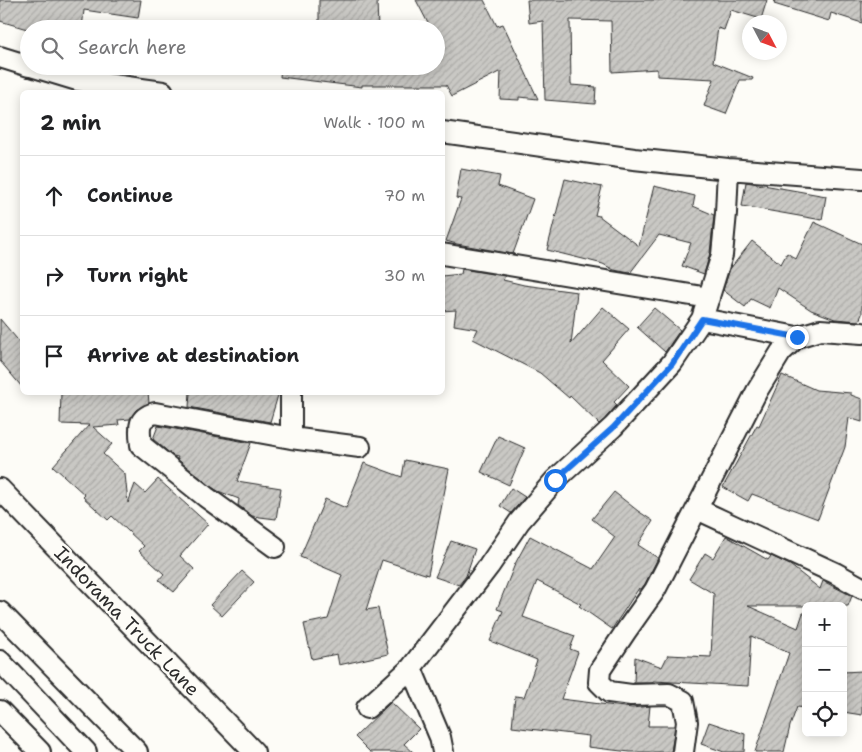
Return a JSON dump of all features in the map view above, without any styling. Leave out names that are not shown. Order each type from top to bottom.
[{"type":"street","points":[[0,57],[20,63]]},
{"type":"street","points":[[51,75],[77,86],[134,90]]},
{"type":"street","points":[[445,132],[634,160],[862,179]]},
{"type":"street","points":[[367,708],[411,668],[489,566],[525,515],[555,480],[613,428],[672,364],[702,319],[722,255],[728,169]]},
{"type":"street","points":[[445,254],[709,298]]},
{"type":"street","points":[[702,319],[797,337]]},
{"type":"street","points":[[683,752],[687,722],[683,701],[669,694],[631,695],[609,692],[599,682],[600,670],[655,590],[757,391],[781,352],[797,337],[820,330],[862,333]]},
{"type":"street","points":[[291,395],[291,438]]},
{"type":"street","points":[[275,547],[206,497],[140,444],[139,430],[141,421],[155,413],[291,438],[360,447]]},
{"type":"street","name":"Indorama Truck Lane","points":[[0,489],[254,752]]},
{"type":"street","points":[[696,510],[834,573],[862,588]]},
{"type":"street","points":[[0,612],[137,752]]},
{"type":"street","points":[[0,661],[86,752]]},
{"type":"street","points":[[411,668],[440,737],[443,752]]},
{"type":"street","points":[[0,711],[40,752]]},
{"type":"building","points":[[0,0],[141,0],[138,18],[84,10],[83,20],[20,20],[20,27],[0,21]]},
{"type":"building","points":[[319,0],[377,0],[378,20],[319,20]]},
{"type":"building","points":[[416,0],[484,0],[497,26],[503,24],[538,99],[519,97],[519,100],[500,99],[501,71],[452,96],[446,85],[362,85],[362,87],[280,77],[280,75],[445,75],[445,20],[426,20]]},
{"type":"building","points":[[527,0],[767,0],[762,15],[748,15],[731,10],[724,30],[718,28],[713,62],[753,78],[752,80],[740,80],[726,114],[704,106],[714,79],[657,76],[657,69],[612,72],[611,21],[570,20],[571,85],[596,87],[595,104],[545,100],[543,21],[529,23]]},
{"type":"building","points":[[775,0],[862,0],[862,23],[831,13],[829,21],[774,4]]},
{"type":"building","points":[[461,169],[500,176],[498,186],[533,199],[513,254],[446,241],[461,199],[456,198]]},
{"type":"building","points":[[565,179],[602,187],[595,215],[639,246],[654,186],[695,196],[693,206],[714,215],[710,253],[704,274],[682,266],[691,243],[659,235],[630,273],[547,250]]},
{"type":"building","points":[[746,182],[826,196],[822,220],[742,206]]},
{"type":"building","points":[[814,222],[862,244],[862,314],[859,321],[835,319],[811,310],[778,288],[770,308],[751,299],[745,307],[723,290],[730,269],[752,241],[781,264],[787,253],[796,259]]},
{"type":"building","points":[[462,269],[505,276],[503,280],[524,285],[577,292],[571,344],[603,307],[629,329],[602,360],[629,386],[614,402],[617,405],[605,419],[599,424],[570,396],[569,398],[540,373],[473,339],[478,329],[454,325],[456,310],[445,311],[445,276],[461,274]]},
{"type":"building","points":[[654,308],[680,330],[665,352],[637,327]]},
{"type":"building","points":[[0,319],[20,343],[20,385],[0,361]]},
{"type":"building","points":[[782,375],[816,390],[851,393],[851,395],[862,399],[862,422],[849,418],[845,447],[818,519],[752,494],[748,501],[723,487],[757,425],[759,426]]},
{"type":"building","points":[[61,395],[148,395],[149,403],[136,410],[130,419],[118,420],[119,425],[93,427],[112,444],[103,454],[125,474],[128,503],[135,484],[145,493],[158,479],[208,524],[180,556],[194,569],[174,592],[159,580],[164,574],[139,551],[144,546],[112,516],[108,520],[83,497],[85,495],[53,466],[89,425],[60,424]]},
{"type":"building","points":[[190,395],[278,395],[270,422],[189,407]]},
{"type":"building","points":[[158,426],[251,443],[237,481],[281,488],[276,519],[252,516],[238,505],[239,499],[213,488],[177,459],[178,457],[173,456],[153,439]]},
{"type":"building","points":[[498,436],[525,448],[509,485],[481,472]]},
{"type":"building","points":[[405,460],[449,469],[428,575],[382,560],[366,610],[378,608],[388,654],[339,665],[337,654],[312,659],[304,624],[328,619],[342,575],[300,557],[325,499],[346,508],[364,463],[402,477]]},
{"type":"building","points":[[511,488],[525,497],[511,513],[500,506]]},
{"type":"building","points":[[614,492],[653,521],[638,545],[658,558],[645,584],[639,592],[639,588],[612,629],[579,606],[581,604],[537,581],[523,617],[575,636],[570,649],[578,652],[561,699],[632,708],[650,706],[648,726],[675,726],[671,752],[630,752],[588,747],[589,736],[512,727],[515,696],[524,697],[537,660],[490,641],[503,611],[497,609],[515,564],[530,536],[593,569],[615,537],[592,519]]},
{"type":"building","points":[[726,536],[768,560],[771,556],[790,565],[820,589],[823,581],[852,596],[848,606],[847,602],[802,602],[802,606],[748,606],[798,628],[802,616],[802,708],[797,707],[784,752],[755,752],[789,653],[751,636],[748,686],[653,681],[653,683],[634,683],[635,657],[662,667],[668,655],[711,657],[714,594],[689,579],[705,553],[713,558]]},
{"type":"building","points":[[451,541],[475,549],[466,576],[459,585],[435,577]]},
{"type":"building","points":[[242,571],[254,582],[222,616],[210,605]]},
{"type":"building","points":[[862,671],[862,715],[847,713],[847,672]]},
{"type":"building","points":[[391,702],[419,729],[404,744],[413,752],[370,752],[355,737]]},
{"type":"building","points":[[709,722],[745,734],[744,752],[724,752],[701,744]]},
{"type":"route","points":[[555,480],[613,428],[672,364],[702,319],[797,337]]}]
